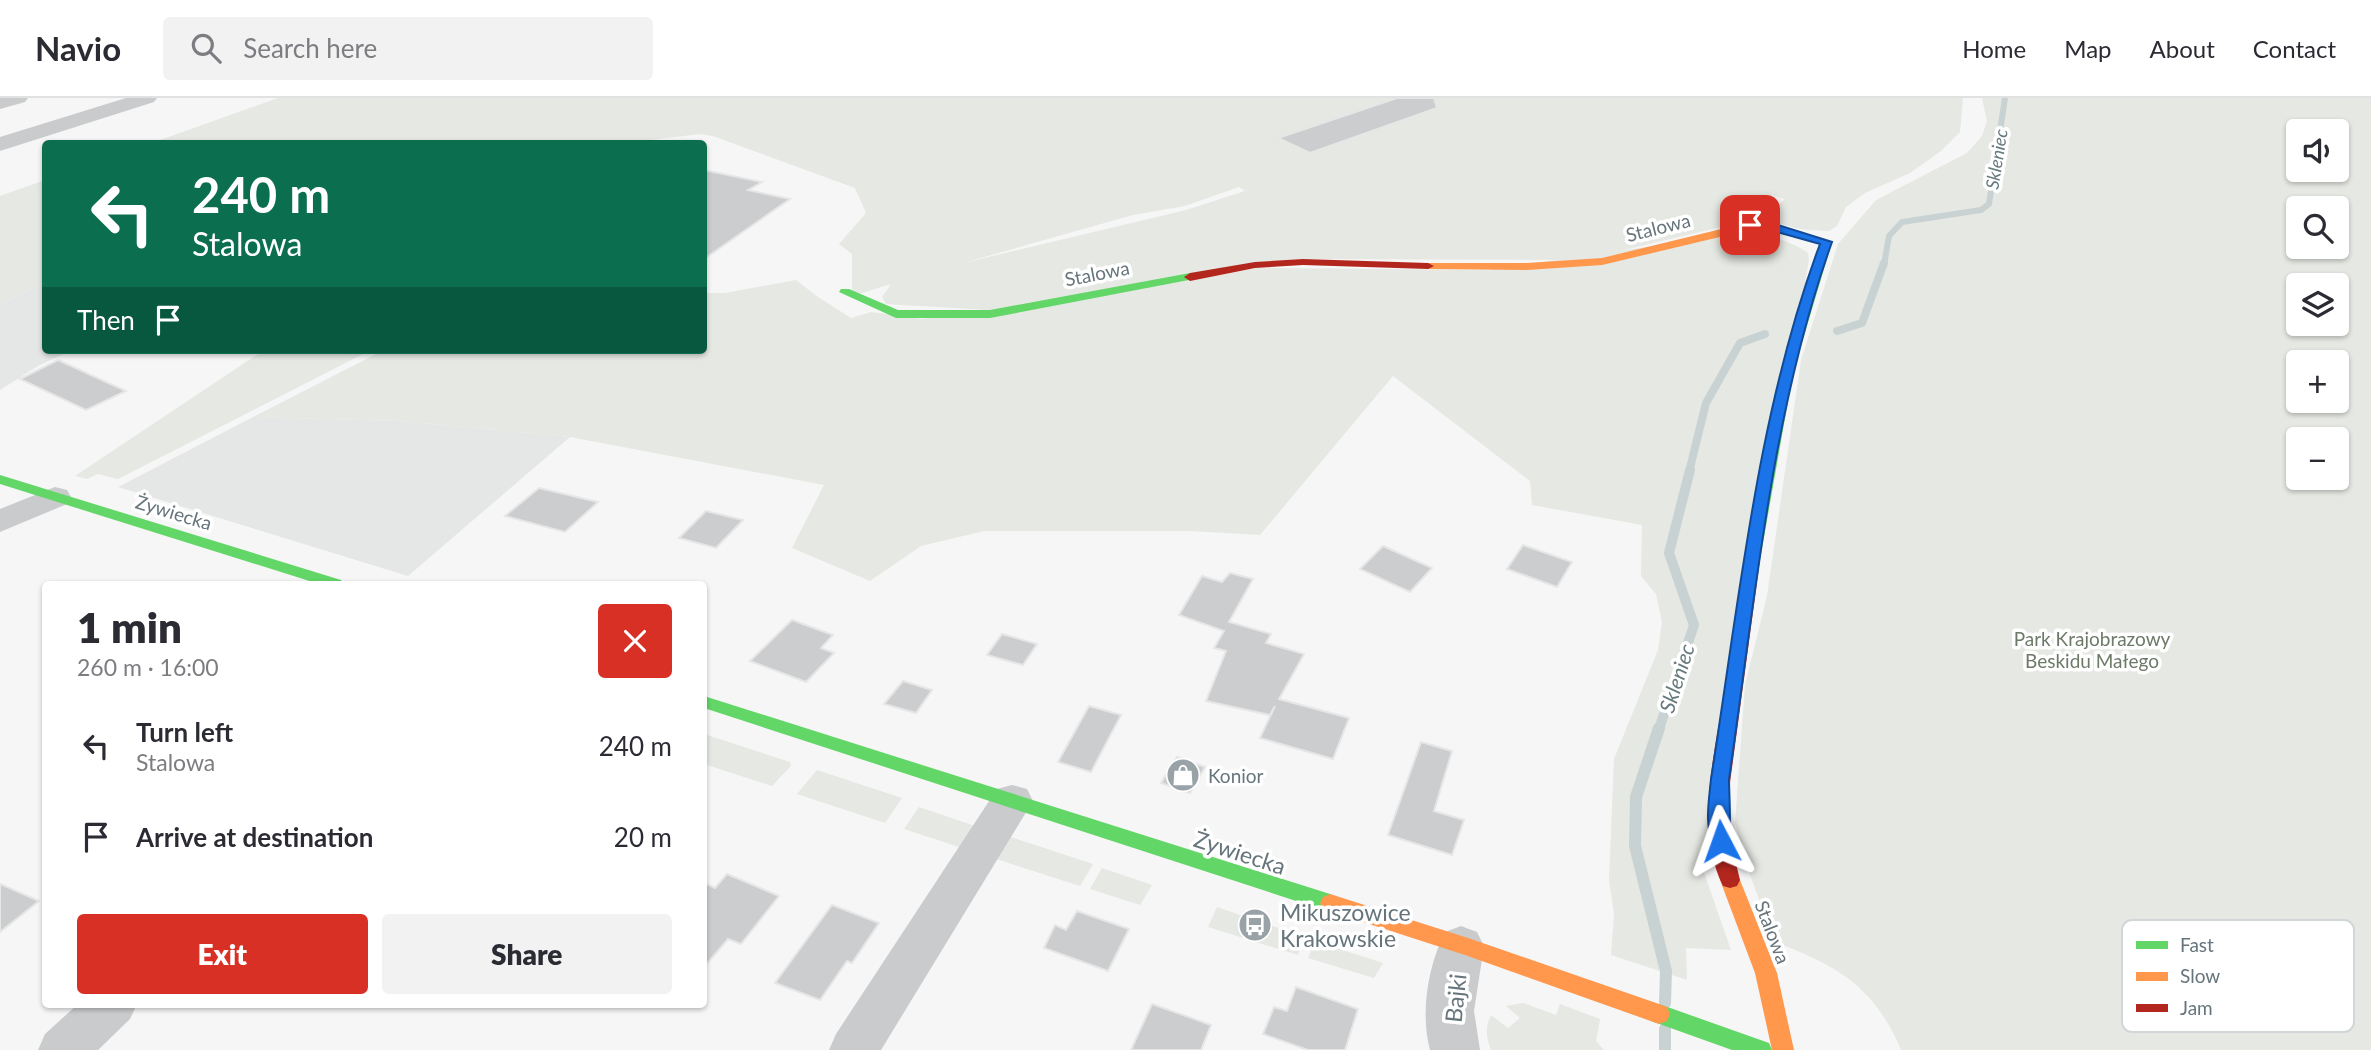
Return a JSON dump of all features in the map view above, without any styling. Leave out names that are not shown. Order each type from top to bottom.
[{"type":"street","points":[[0,103],[18,98]]},
{"type":"street","points":[[0,144],[147,98]]},
{"type":"street","name":"Stalowa","points":[[845,292],[896,314],[959,316],[1023,309],[1255,265],[1303,262],[1481,267],[1558,266],[1625,257],[1750,225],[1771,227],[1826,242],[1806,296],[1770,454],[1719,792],[1718,818],[1724,863],[1766,974],[1783,1050]]},
{"type":"street","name":"Żywiecka","points":[[0,479],[325,581]]},
{"type":"street","points":[[0,522],[55,496]]},
{"type":"street","name":"Żywiecka","points":[[707,703],[1461,946],[1761,1050]]},
{"type":"street","points":[[854,1050],[1012,801]]},
{"type":"street","name":"Bajki","points":[[1455,1050],[1450,1004],[1461,946]]},
{"type":"street","points":[[63,1050],[109,1008]]},
{"type":"shaded area","points":[[42,284],[42,354],[64,354],[38,366],[0,390],[0,305]]},
{"type":"shaded area","points":[[253,417],[401,421],[570,437],[408,576],[118,487]]},
{"type":"green space","points":[[278,98],[1963,98],[1960,132],[1941,151],[1910,173],[1865,193],[1846,207],[1837,226],[1829,231],[1796,228],[1779,223],[1768,214],[1785,199],[1772,195],[1748,216],[1729,225],[1582,260],[1301,259],[988,310],[886,304],[882,297],[891,284],[852,296],[852,254],[839,244],[866,213],[855,188],[701,134],[649,140],[160,140]],"holes":[[[1239,187],[1245,191],[1186,210],[963,263],[1133,215],[1185,206]]]},
{"type":"green space","name":"Park Krajobrazowy Beskidu Małego","points":[[1982,98],[2371,98],[2371,1050],[1901,1050],[1879,1010],[1852,981],[1817,960],[1775,942],[1747,867],[1735,823],[1745,685],[1767,596],[1801,360],[1838,244],[1876,200],[1967,153],[1982,136],[1987,121]]},
{"type":"green space","points":[[42,181],[42,284],[0,305],[0,196]]},
{"type":"green space","points":[[1736,234],[1782,240],[1808,253],[1809,260],[1701,864],[1731,950],[1686,948],[1687,980],[1611,955],[1614,914],[1609,880],[1614,759],[1658,650],[1662,622],[1656,594],[1641,576],[1642,525],[1532,505],[1530,481],[1393,376],[1260,535],[1189,531],[984,531],[921,546],[870,581],[792,548],[824,485],[570,437],[401,421],[253,417],[376,354],[707,354],[707,293],[725,293],[796,280],[851,318],[871,312],[922,319],[1257,268],[1488,270]]},
{"type":"green space","points":[[258,354],[363,354],[118,479],[98,474],[87,479],[75,476]]},
{"type":"green space","points":[[707,735],[790,762],[791,766],[772,786],[707,765]]},
{"type":"green space","points":[[817,770],[902,798],[885,823],[797,794]]},
{"type":"green space","points":[[919,807],[978,827],[968,850],[904,829]]},
{"type":"green space","points":[[1008,836],[1093,864],[1080,886],[990,857]]},
{"type":"green space","points":[[1102,868],[1152,885],[1140,905],[1090,889]]},
{"type":"green space","points":[[1217,907],[1305,937],[1298,955],[1208,927]]},
{"type":"green space","points":[[1315,941],[1383,963],[1374,978],[1308,958]]},
{"type":"green space","points":[[1523,1003],[1556,1015],[1560,1004],[1600,1019],[1596,1041],[1604,1050],[1491,1050],[1487,1032],[1491,1015],[1508,1028],[1520,1018],[1506,1006]]},
{"type":"building","points":[[1397,98],[1434,98],[1437,108],[1310,153],[1278,138]]},
{"type":"building","points":[[707,171],[762,182],[748,190],[790,199],[707,257]]},
{"type":"building","points":[[58,360],[126,391],[86,410],[20,379]]},
{"type":"building","points":[[539,488],[598,502],[565,532],[505,516]]},
{"type":"building","points":[[706,511],[743,520],[716,548],[679,538]]},
{"type":"building","points":[[1523,545],[1572,562],[1557,587],[1507,569]]},
{"type":"building","points":[[1383,546],[1432,568],[1410,592],[1360,569]]},
{"type":"building","points":[[1230,573],[1253,579],[1229,622],[1271,634],[1266,643],[1304,654],[1279,699],[1349,718],[1333,759],[1260,738],[1275,706],[1270,715],[1206,701],[1226,651],[1214,648],[1224,631],[1179,615],[1202,576],[1222,582]]},
{"type":"building","points":[[792,620],[833,635],[821,648],[834,653],[806,682],[750,661]]},
{"type":"building","points":[[1002,634],[1037,644],[1023,665],[987,655]]},
{"type":"building","points":[[903,681],[932,690],[916,713],[884,704]]},
{"type":"building","points":[[1089,706],[1121,715],[1091,772],[1058,762]]},
{"type":"building","points":[[1421,742],[1452,751],[1434,811],[1464,820],[1452,855],[1388,835]]},
{"type":"building","name":"Konior","points":[[1177,757],[1205,767],[1190,793],[1161,783]]},
{"type":"building","points":[[727,874],[779,896],[741,944],[728,939],[707,964],[707,884],[715,888]]},
{"type":"building","points":[[0,884],[39,901],[0,932]]},
{"type":"building","points":[[832,905],[879,923],[852,963],[847,961],[820,1000],[775,983]]},
{"type":"building","points":[[1077,911],[1129,929],[1108,971],[1044,948],[1055,925],[1066,930]]},
{"type":"building","points":[[1296,987],[1358,1009],[1345,1050],[1308,1050],[1263,1034],[1274,1007],[1287,1011]]},
{"type":"building","points":[[1152,1004],[1211,1025],[1201,1050],[1131,1050]]},
{"type":"waterway","name":"Skleniec","points":[[1884,265],[1889,236],[1902,222],[1981,210],[1989,204],[2005,98]]},
{"type":"waterway","name":"Skleniec","points":[[1837,331],[1862,323],[1884,263]]},
{"type":"waterway","name":"Skleniec","points":[[1689,472],[1706,403],[1740,343],[1765,334]]},
{"type":"waterway","name":"Skleniec","points":[[1659,729],[1694,625],[1669,553],[1690,470]]},
{"type":"waterway","name":"Skleniec","points":[[1659,728],[1636,797],[1635,846],[1666,971],[1665,1003]]},
{"type":"waterway","name":"Skleniec","points":[[1665,1029],[1665,1050]]},
{"type":"traffic: fast","points":[[1752,560],[1787,373],[1826,242],[1761,226]]},
{"type":"traffic: fast","points":[[845,292],[896,314],[990,314],[1190,277]]},
{"type":"traffic: fast","points":[[0,479],[325,581]]},
{"type":"traffic: fast","points":[[707,703],[1330,903]]},
{"type":"traffic: fast","points":[[1659,1014],[1761,1050]]},
{"type":"traffic: slow","points":[[1428,266],[1527,267],[1578,264],[1657,250],[1750,225],[1761,226]]},
{"type":"traffic: slow","points":[[1730,880],[1766,973],[1783,1050]]},
{"type":"traffic: slow","points":[[1330,903],[1468,947],[1659,1014]]},
{"type":"traffic: jam","points":[[1190,277],[1255,265],[1303,262],[1428,266]]},
{"type":"traffic: jam","points":[[1730,880],[1720,835],[1719,790],[1752,560]]},
{"type":"place","name":"Konior","points":[[1183,775]]},
{"type":"place","name":"Mikuszowice Krakowskie","points":[[1255,925]]},
{"type":"route","points":[[1721,841],[1718,818],[1720,779],[1770,454],[1806,296],[1826,242],[1771,227],[1750,225]]}]
